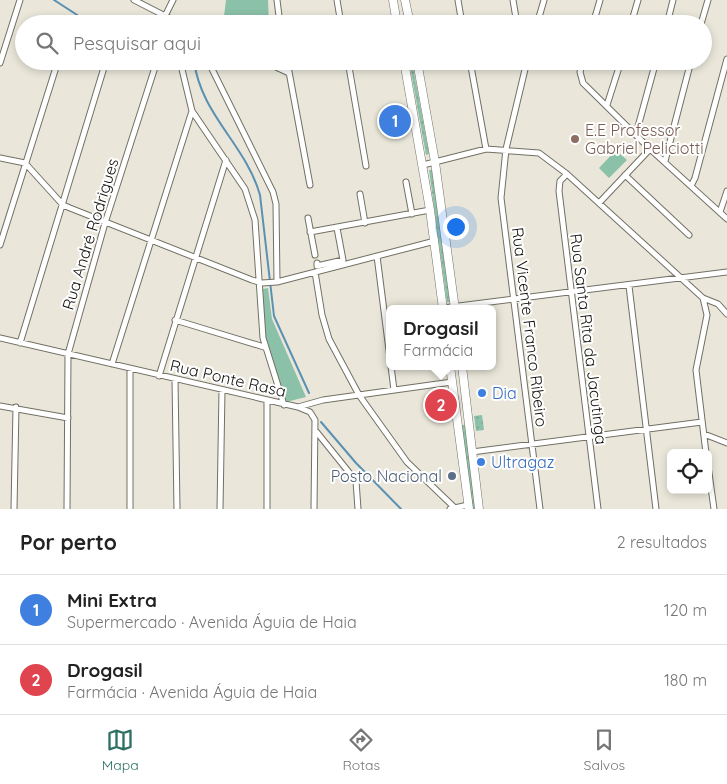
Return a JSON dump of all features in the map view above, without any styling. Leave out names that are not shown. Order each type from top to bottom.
[{"type":"main road","points":[[393,0],[396,15]]},
{"type":"main road","points":[[405,0],[408,15]]},
{"type":"main road","points":[[406,70],[435,241],[443,305]]},
{"type":"main road","points":[[419,70],[435,162],[455,305]]},
{"type":"main road","points":[[452,370],[458,381],[469,422],[479,509]]},
{"type":"main road","points":[[461,370],[458,381],[468,507]]},
{"type":"street","points":[[15,15],[20,0]]},
{"type":"street","points":[[134,0],[163,15]]},
{"type":"street","points":[[166,15],[173,0]]},
{"type":"street","points":[[277,0],[279,15]]},
{"type":"street","points":[[337,0],[340,15]]},
{"type":"street","points":[[458,0],[460,15]]},
{"type":"street","points":[[512,0],[515,15]]},
{"type":"street","points":[[540,15],[544,0]]},
{"type":"street","points":[[596,15],[600,0]]},
{"type":"street","points":[[634,15],[638,0]]},
{"type":"street","points":[[669,15],[673,0]]},
{"type":"street","points":[[704,15],[708,0]]},
{"type":"street","points":[[0,63],[15,16]]},
{"type":"street","points":[[691,186],[695,178],[727,59]]},
{"type":"street","points":[[0,245],[55,70]]},
{"type":"street","points":[[20,343],[103,70]]},
{"type":"street","name":"Rua André Rodrigues","points":[[67,509],[68,354],[105,224],[154,70]]},
{"type":"street","points":[[182,70],[192,111],[226,160],[251,204],[261,283],[264,347],[284,404]]},
{"type":"street","points":[[212,70],[273,192],[276,204],[277,282]]},
{"type":"street","points":[[282,70],[289,73]]},
{"type":"street","points":[[288,70],[310,185]]},
{"type":"street","points":[[350,70],[366,166]]},
{"type":"street","points":[[472,70],[486,148]]},
{"type":"street","name":"Rua Vicente Franco Ribeiro","points":[[523,70],[506,148],[501,198],[540,509]]},
{"type":"street","points":[[581,70],[583,83],[608,105],[650,149],[727,219]]},
{"type":"street","points":[[608,105],[618,70]]},
{"type":"street","points":[[636,134],[654,70]]},
{"type":"street","points":[[665,161],[689,70]]},
{"type":"street","points":[[112,364],[192,111]]},
{"type":"street","points":[[423,165],[486,148],[506,148],[540,153],[567,174],[703,298],[718,304],[727,314]]},
{"type":"street","points":[[599,203],[650,149]]},
{"type":"street","points":[[0,158],[25,164],[62,205],[105,224],[261,283],[277,282],[435,241]]},
{"type":"street","points":[[159,376],[226,160]]},
{"type":"street","name":"Rua Santa Rita da Jacutinga","points":[[567,174],[560,181],[559,191],[598,509]]},
{"type":"street","points":[[625,175],[690,235]]},
{"type":"street","points":[[406,182],[412,214]]},
{"type":"street","points":[[720,212],[727,191]]},
{"type":"street","points":[[360,194],[365,223]]},
{"type":"street","points":[[310,232],[430,210]]},
{"type":"street","points":[[308,218],[315,255]]},
{"type":"street","points":[[317,263],[317,266],[343,260],[337,228]]},
{"type":"street","points":[[377,256],[386,327]]},
{"type":"street","points":[[315,272],[322,315],[329,340],[359,395],[407,462],[452,508],[468,507]]},
{"type":"street","points":[[477,305],[727,272]]},
{"type":"street","points":[[629,286],[656,509]]},
{"type":"street","points":[[703,298],[707,315],[696,370],[706,449]]},
{"type":"street","points":[[175,320],[264,347]]},
{"type":"street","name":"Rua Ponte Rasa","points":[[0,338],[298,407],[323,400],[458,381]]},
{"type":"street","points":[[130,368],[130,509]]},
{"type":"street","points":[[392,370],[394,390]]},
{"type":"street","points":[[175,379],[177,509]]},
{"type":"street","points":[[220,509],[222,390]]},
{"type":"street","points":[[266,509],[267,400]]},
{"type":"street","points":[[0,406],[68,418]]},
{"type":"street","points":[[298,407],[314,416],[314,509]]},
{"type":"street","points":[[14,509],[16,408]]},
{"type":"street","points":[[472,452],[702,422]]},
{"type":"street","points":[[315,430],[356,481],[359,490],[358,509]]},
{"type":"street","points":[[704,434],[727,443]]},
{"type":"street","points":[[712,494],[714,509]]},
{"type":"green space","points":[[226,0],[268,0],[269,15],[224,15]]},
{"type":"green space","points":[[411,70],[414,70],[429,154],[426,155]]},
{"type":"green space","points":[[616,150],[627,160],[609,178],[599,168]]},
{"type":"green space","points":[[429,170],[432,170],[450,302],[447,302]]},
{"type":"green space","points":[[268,288],[272,319],[306,397],[286,402],[265,340],[263,289]]},
{"type":"green space","points":[[482,415],[484,430],[476,431],[474,416]]},
{"type":"green space","points":[[461,425],[465,425],[475,509],[472,509]]},
{"type":"waterway","points":[[54,0],[77,15]]},
{"type":"waterway","points":[[196,70],[205,98],[245,161],[260,195],[274,316],[309,393]]},
{"type":"waterway","points":[[321,422],[356,463],[401,509]]},
{"type":"place","name":"Mini Extra","points":[[395,121]]},
{"type":"place","name":"E.E Professor Gabriel Peliciotti","points":[[575,139]]},
{"type":"place","name":"Dia","points":[[482,393]]},
{"type":"place","name":"Drogasil","points":[[441,405]]},
{"type":"place","name":"Ultragaz","points":[[481,462]]},
{"type":"place","name":"Posto Nacional","points":[[452,476]]}]
